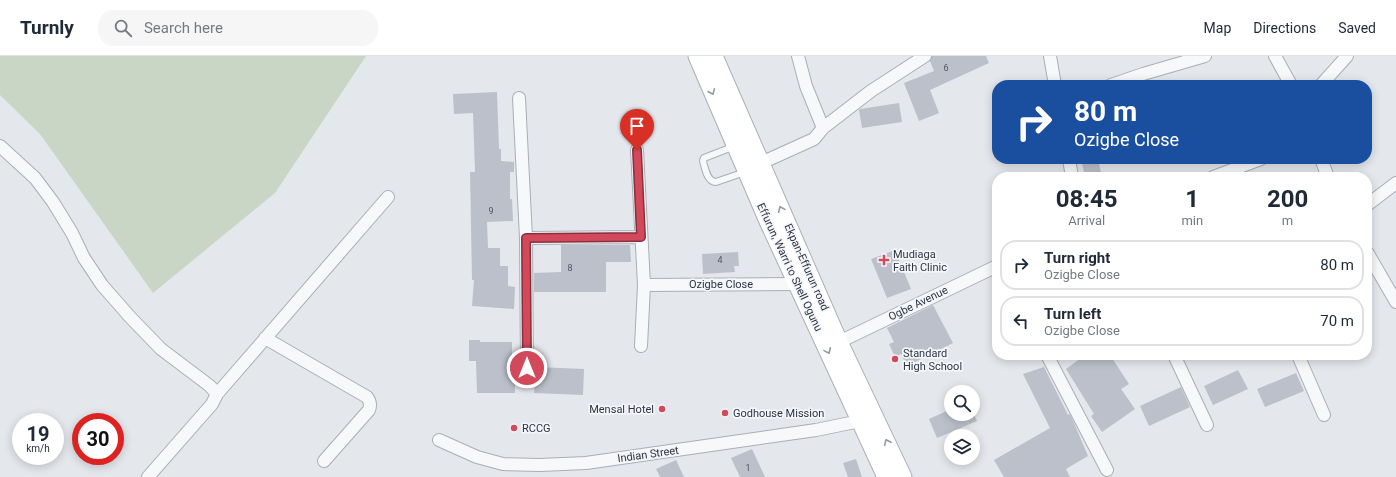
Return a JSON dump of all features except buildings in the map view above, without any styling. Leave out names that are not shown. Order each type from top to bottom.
[{"type":"main road","name":"Effurun, Warri to Shell Ogunu","points":[[697,56],[736,146],[754,168],[767,219],[886,477]]},
{"type":"main road","name":"Ekpan-Effurun road","points":[[714,56],[754,168],[840,342],[903,477]]},
{"type":"street","points":[[798,56],[806,86],[823,128]]},
{"type":"street","points":[[754,168],[814,139],[823,128],[871,92],[925,56]]},
{"type":"street","points":[[1050,56],[1054,80]]},
{"type":"street","points":[[1126,80],[1205,56]]},
{"type":"street","points":[[1275,56],[1288,80]]},
{"type":"street","points":[[1325,80],[1347,56]]},
{"type":"street","points":[[519,98],[526,238],[527,368]]},
{"type":"street","points":[[0,146],[35,178],[53,202],[72,233],[84,258],[102,284],[126,312],[161,349],[210,386],[217,394]]},
{"type":"street","points":[[637,150],[644,285],[642,346]]},
{"type":"street","points":[[1228,172],[1248,164]]},
{"type":"street","points":[[1372,201],[1396,183]]},
{"type":"street","points":[[148,477],[212,404],[217,394],[388,197]]},
{"type":"street","points":[[526,238],[641,237]]},
{"type":"street","points":[[1372,261],[1396,302]]},
{"type":"street","name":"Ogbe Avenue","points":[[840,342],[992,268]]},
{"type":"street","name":"Ozigbe Close","points":[[644,285],[798,284]]},
{"type":"street","points":[[265,338],[369,399],[371,405],[369,410],[324,461]]},
{"type":"street","points":[[1050,360],[1107,470]]},
{"type":"street","points":[[1176,360],[1207,425]]},
{"type":"street","points":[[1300,360],[1324,415]]},
{"type":"street","name":"Indian Street","points":[[439,440],[477,457],[503,464],[540,465],[586,463],[816,430],[860,421]]},
{"type":"lane","points":[[736,146],[704,158],[703,161],[710,180],[716,182],[754,168]]},
{"type":"green space","points":[[0,56],[366,56],[275,193],[153,293],[40,134],[0,95]]},
{"type":"place","name":"Mudiaga Faith Clinic","points":[[884,260]]},
{"type":"place","name":"Standard High School","points":[[895,359]]},
{"type":"place","name":"Mensal Hotel","points":[[662,409]]},
{"type":"place","name":"Godhouse Mission","points":[[725,413]]},
{"type":"place","name":"RCCG","points":[[514,428]]},
{"type":"route","points":[[527,368],[526,238],[641,237],[637,150]]}]
